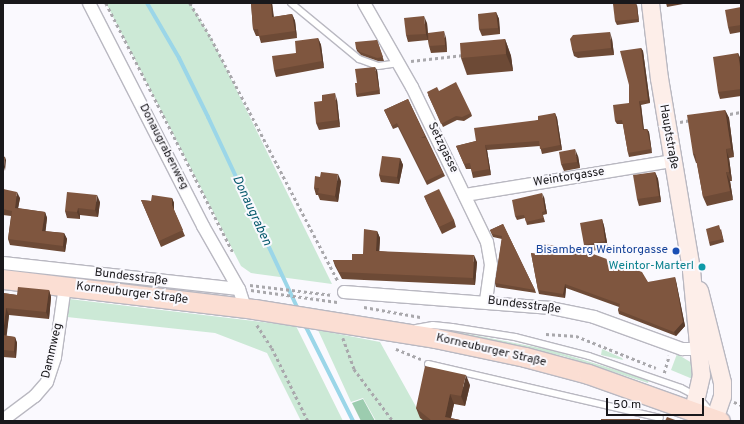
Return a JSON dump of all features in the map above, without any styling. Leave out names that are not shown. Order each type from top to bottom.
[{"type":"main road","name":"Hauptstraße","points":[[650,3],[666,124],[691,270],[701,381],[696,404]]},
{"type":"main road","name":"Hauptstraße","points":[[691,270],[705,306],[722,382],[722,396],[717,420]]},
{"type":"main road","name":"Korneuburger Straße","points":[[11,280],[64,286],[245,296],[335,321],[403,332],[558,366],[662,413],[696,404],[717,420]]},
{"type":"street","name":"Donaugrabenweg","points":[[90,3],[203,226],[245,296]]},
{"type":"street","name":"Setzgasse","points":[[364,3],[398,63],[465,196],[489,250],[491,265],[486,301]]},
{"type":"street","name":"Weintorgasse","points":[[465,196],[673,162]]},
{"type":"street","name":"Bundesstraße","points":[[3,263],[245,296]]},
{"type":"street","name":"Dammweg","points":[[3,420],[35,396],[47,382],[55,357],[64,286]]},
{"type":"street","name":"Bundesstraße","points":[[344,292],[486,301],[552,308],[594,318],[672,346],[699,350]]},
{"type":"lane","points":[[291,3],[359,58],[378,66],[398,63]]},
{"type":"lane","points":[[403,332],[433,325],[515,337],[614,363],[661,380],[696,404]]},
{"type":"lane","points":[[428,364],[662,413]]},
{"type":"path","points":[[106,3],[237,259]]},
{"type":"path","points":[[190,3],[211,38],[344,292]]},
{"type":"path","points":[[398,63],[466,54]]},
{"type":"path","points":[[718,116],[741,112]]},
{"type":"path","points":[[666,124],[696,119]]},
{"type":"path","points":[[245,296],[325,294]]},
{"type":"path","points":[[245,296],[327,300],[335,302]]},
{"type":"path","points":[[245,296],[308,421]]},
{"type":"path","points":[[335,321],[354,369],[393,421]]},
{"type":"path","points":[[664,372],[672,346]]},
{"type":"path","points":[[734,401],[741,405]]},
{"type":"green space","points":[[106,3],[190,3],[211,38],[332,284],[251,273],[241,266]]},
{"type":"green space","points":[[69,299],[296,326],[343,421],[301,421],[267,353],[215,333],[67,317]]},
{"type":"green space","points":[[318,330],[380,342],[424,421],[376,421],[363,398],[351,402]]},
{"type":"green space","points":[[453,331],[551,350],[649,380],[648,383],[563,356],[453,334]]},
{"type":"green space","points":[[602,349],[622,358],[623,360],[601,355]]},
{"type":"green space","points":[[677,354],[692,363],[695,380],[671,370]]},
{"type":"green space","points":[[363,399],[375,421],[361,421],[352,403]]},
{"type":"building","points":[[251,3],[271,3],[272,17],[292,14],[295,31],[259,36],[258,29],[253,29]]},
{"type":"building","points":[[636,3],[638,19],[615,21],[613,4]]},
{"type":"building","points":[[741,7],[741,25],[728,27],[725,10]]},
{"type":"building","points":[[496,12],[498,28],[479,29],[478,14]]},
{"type":"building","points":[[424,16],[426,34],[406,35],[404,18]]},
{"type":"building","points":[[444,31],[445,45],[429,46],[428,33]]},
{"type":"building","points":[[610,32],[611,48],[575,52],[572,49],[570,39],[573,35]]},
{"type":"building","points":[[318,38],[322,61],[274,70],[272,56],[296,53],[295,41]]},
{"type":"building","points":[[505,39],[506,54],[461,58],[460,43]]},
{"type":"building","points":[[377,40],[383,57],[377,58],[360,52],[356,48],[355,42]]},
{"type":"building","points":[[641,48],[648,100],[639,101],[643,130],[647,129],[651,149],[628,153],[622,120],[615,121],[613,105],[629,103],[629,85],[620,51]]},
{"type":"building","points":[[738,53],[741,67],[741,89],[718,92],[713,57]]},
{"type":"building","points":[[375,67],[379,90],[356,94],[355,83],[357,83],[355,69]]},
{"type":"building","points":[[456,82],[471,113],[462,117],[456,116],[441,124],[427,92],[437,87],[439,91]]},
{"type":"building","points":[[335,93],[338,120],[316,123],[314,102],[322,101],[322,95]]},
{"type":"building","points":[[408,99],[425,136],[421,138],[426,138],[443,173],[426,181],[397,123],[392,126],[384,110]]},
{"type":"building","points":[[725,110],[731,148],[726,149],[729,172],[726,172],[730,191],[703,197],[695,154],[693,154],[687,115]]},
{"type":"building","points":[[555,113],[560,145],[540,149],[539,141],[485,145],[489,169],[472,172],[470,163],[464,164],[456,146],[476,141],[474,128],[538,120],[538,116]]},
{"type":"building","points":[[575,149],[577,162],[561,164],[559,152]]},
{"type":"building","points":[[3,156],[5,157],[4,167],[3,167]]},
{"type":"building","points":[[382,156],[400,158],[397,177],[379,175]]},
{"type":"building","points":[[321,172],[338,174],[335,196],[318,193],[319,188],[314,188],[315,176],[320,177]]},
{"type":"building","points":[[655,172],[659,196],[637,199],[633,175]]},
{"type":"building","points":[[3,189],[17,192],[15,208],[45,212],[42,231],[64,233],[63,246],[8,239],[12,211],[3,209]]},
{"type":"building","points":[[439,189],[454,220],[439,227],[424,196]]},
{"type":"building","points":[[67,192],[97,195],[95,210],[78,208],[77,212],[65,211]]},
{"type":"building","points":[[542,193],[545,211],[542,212],[543,218],[526,222],[524,215],[515,216],[512,200]]},
{"type":"building","points":[[152,195],[172,198],[172,205],[183,230],[159,241],[141,200],[151,201]]},
{"type":"building","points":[[602,219],[605,241],[584,245],[580,223]]},
{"type":"building","points":[[503,224],[535,290],[495,283],[502,236],[492,234],[490,230]]},
{"type":"building","points":[[719,225],[723,239],[709,242],[706,229]]},
{"type":"building","points":[[364,229],[377,231],[376,251],[474,255],[473,278],[339,272],[333,260],[352,260],[352,254],[363,254]]},
{"type":"building","points":[[540,244],[585,251],[642,272],[648,282],[675,277],[683,322],[674,332],[618,310],[620,304],[565,284],[563,294],[538,290],[531,253],[538,254]]},
{"type":"building","points":[[18,287],[49,290],[46,312],[6,308],[3,335],[3,293],[17,295]]},
{"type":"building","points":[[3,335],[15,337],[14,351],[3,350]]},
{"type":"building","points":[[425,366],[466,375],[461,396],[450,394],[445,417],[460,421],[432,421],[416,408]]},
{"type":"building","points":[[667,417],[678,421],[665,421]]},
{"type":"building","points":[[601,419],[640,419],[640,421],[601,421]]},
{"type":"building","points":[[556,420],[581,421],[556,421]]},
{"type":"waterway","name":"Donaugraben","points":[[147,3],[179,58],[298,309]]},
{"type":"waterway","name":"Donaugraben","points":[[304,323],[353,421]]},
{"type":"place","name":"Bisamberg Weintorgasse","points":[[676,251]]},
{"type":"place","name":"Weintor-Marterl","points":[[702,267]]}]
